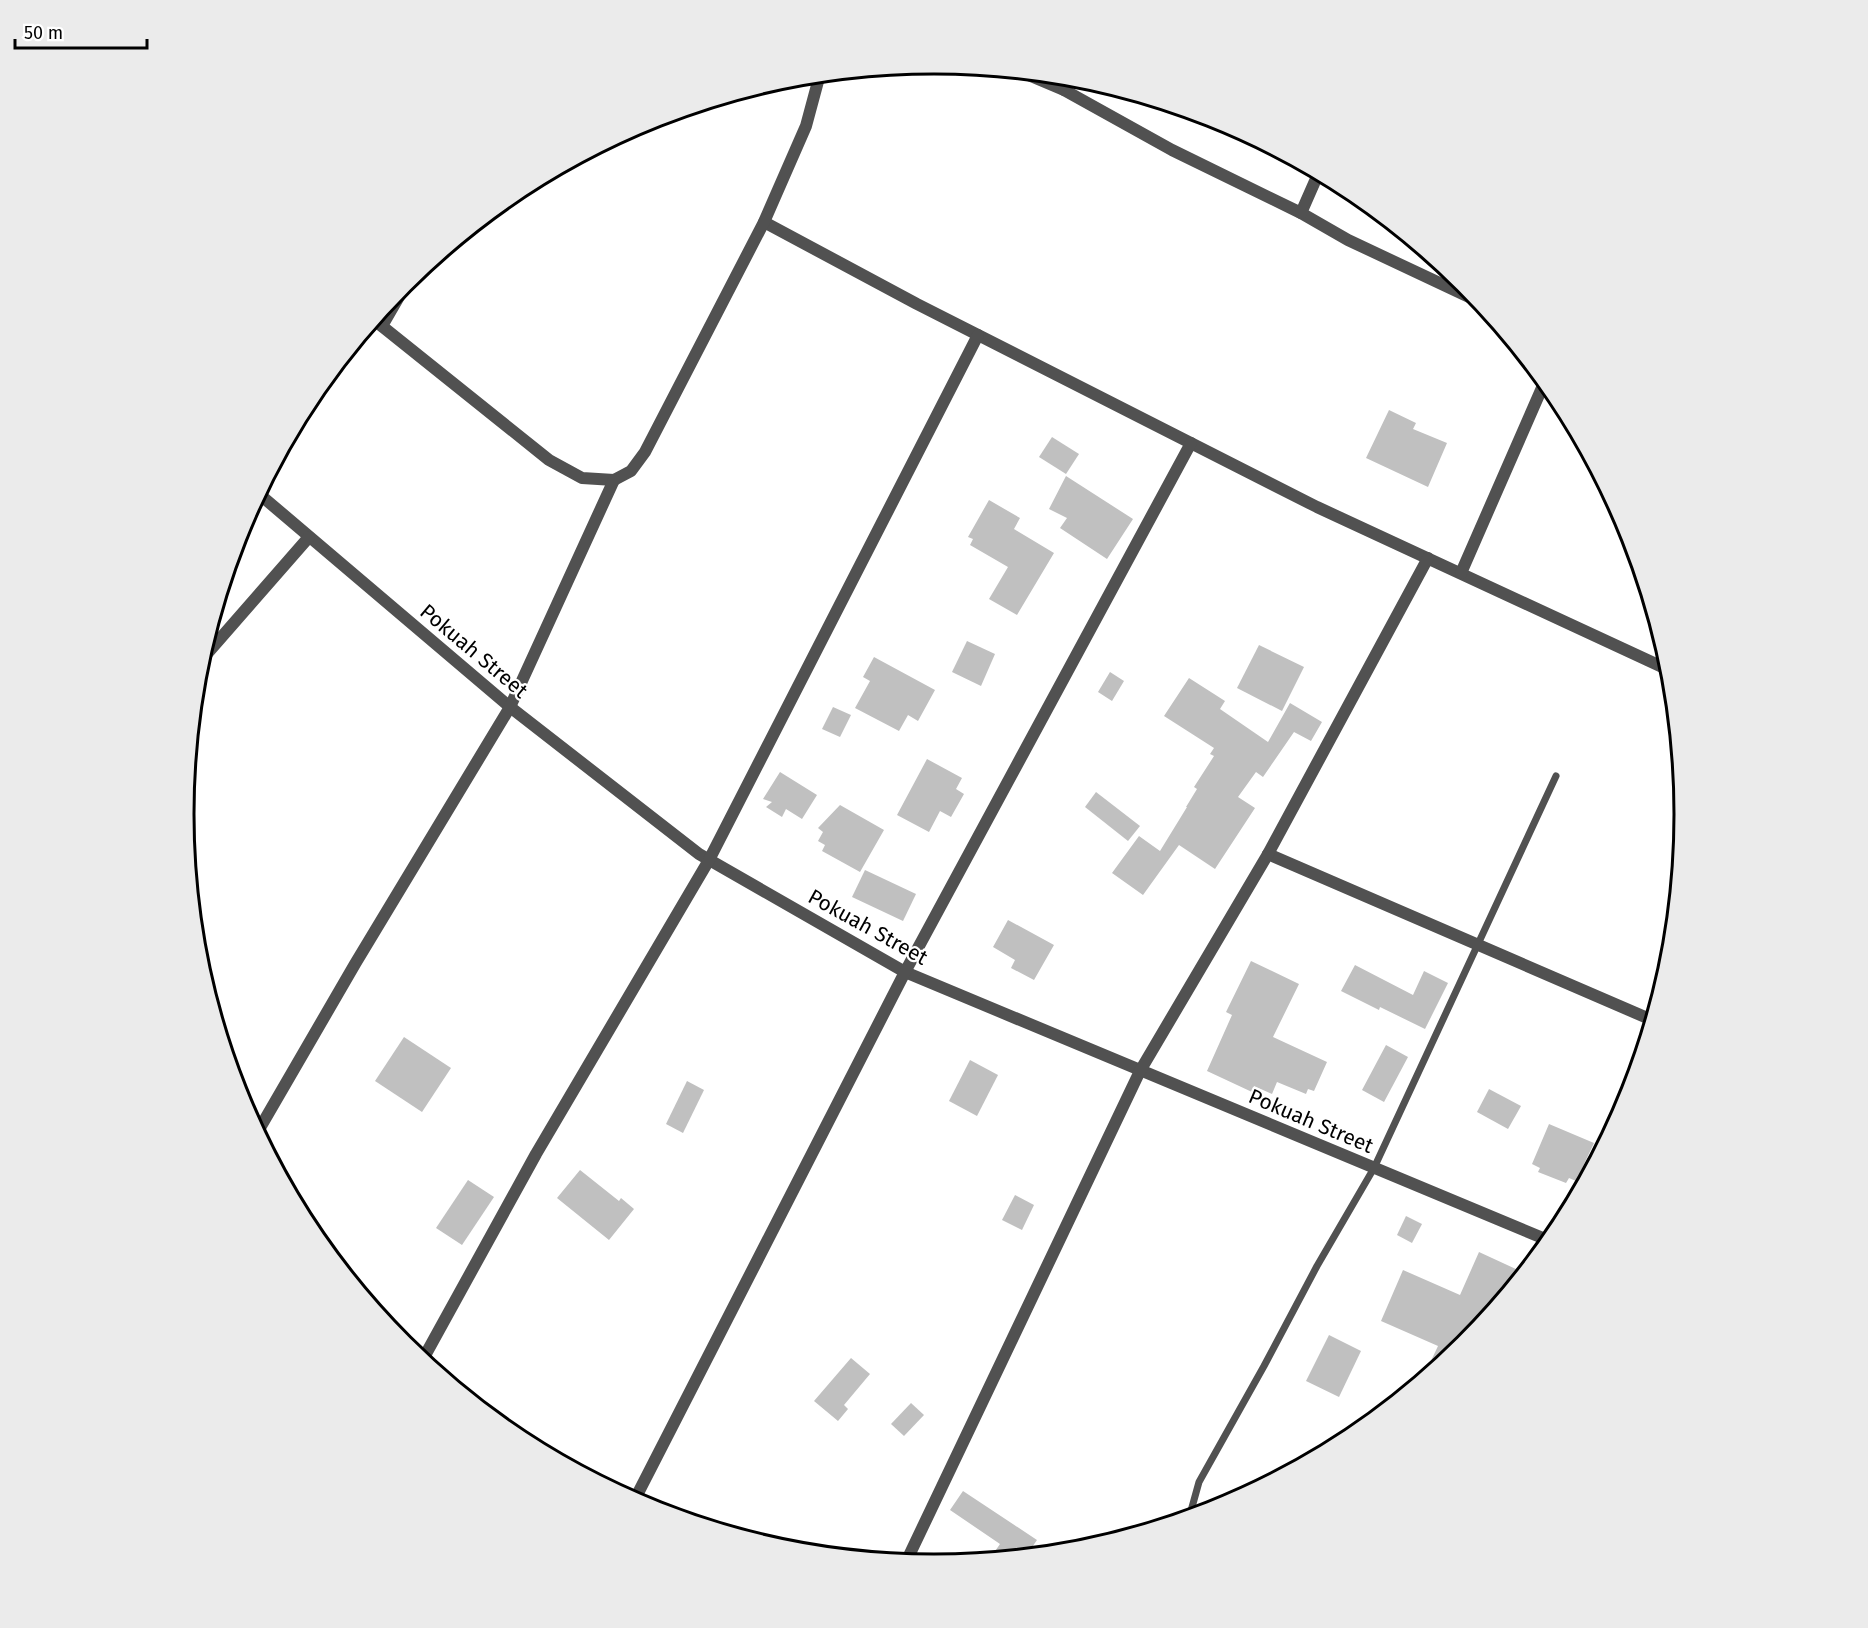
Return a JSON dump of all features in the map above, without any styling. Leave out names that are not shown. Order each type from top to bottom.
[{"type":"street","points":[[380,323],[549,459],[582,478],[615,480],[631,471],[645,452],[764,222],[806,126],[817,83]]},
{"type":"street","points":[[1047,83],[1172,150],[1301,213],[1348,240],[1461,293]]},
{"type":"street","points":[[1064,90],[1066,86]]},
{"type":"street","points":[[1301,213],[1315,180]]},
{"type":"street","points":[[764,222],[978,335],[1317,507],[1659,665]]},
{"type":"street","points":[[426,1353],[536,1154],[709,860],[978,335]]},
{"type":"street","points":[[1461,573],[1541,390]]},
{"type":"street","points":[[638,1492],[905,972],[1191,443]]},
{"type":"street","points":[[262,1124],[355,964],[510,707],[615,480]]},
{"type":"street","name":"Pokuah Street","points":[[264,499],[510,707],[709,860],[905,972],[1541,1237]]},
{"type":"street","points":[[213,646],[309,537]]},
{"type":"street","points":[[910,1554],[1140,1071],[1268,854],[1428,558]]},
{"type":"street","points":[[1268,854],[1646,1017]]},
{"type":"lane","points":[[1192,1507],[1199,1482],[1317,1266],[1374,1168],[1556,776]]},
{"type":"building","points":[[1389,410],[1416,423],[1413,429],[1447,443],[1428,487],[1366,458]]},
{"type":"building","points":[[1052,437],[1079,454],[1066,474],[1039,457]]},
{"type":"building","points":[[1066,476],[1133,519],[1107,559],[1060,528],[1067,518],[1049,509]]},
{"type":"building","points":[[989,500],[1020,518],[1014,529],[1054,553],[1017,615],[989,599],[1008,567],[970,545],[973,539],[968,537]]},
{"type":"building","points":[[967,641],[995,654],[981,686],[952,672]]},
{"type":"building","points":[[1259,645],[1304,667],[1282,711],[1237,688]]},
{"type":"building","points":[[874,657],[935,690],[918,721],[908,715],[899,731],[855,708],[870,681],[863,677]]},
{"type":"building","points":[[1110,672],[1124,681],[1112,701],[1098,692]]},
{"type":"building","points":[[1189,678],[1225,701],[1220,709],[1268,742],[1290,703],[1322,722],[1311,741],[1294,732],[1263,777],[1256,772],[1238,797],[1255,808],[1215,869],[1179,845],[1143,895],[1112,873],[1139,836],[1160,851],[1197,789],[1194,787],[1214,756],[1210,754],[1214,748],[1164,716]]},
{"type":"building","points":[[833,707],[851,715],[840,737],[822,729]]},
{"type":"building","points":[[927,759],[962,778],[956,789],[964,794],[951,817],[940,811],[929,832],[897,815]]},
{"type":"building","points":[[780,772],[817,795],[802,819],[786,809],[782,817],[766,807],[772,802],[763,799]]},
{"type":"building","points":[[1096,792],[1140,826],[1128,841],[1085,807]]},
{"type":"building","points":[[840,805],[884,830],[860,872],[822,851],[825,845],[818,841],[823,832],[818,828]]},
{"type":"building","points":[[865,870],[916,894],[903,921],[852,897]]},
{"type":"building","points":[[1008,920],[1054,945],[1034,980],[1011,968],[1015,960],[993,947]]},
{"type":"building","points":[[1251,961],[1299,984],[1273,1037],[1327,1062],[1314,1091],[1308,1089],[1306,1094],[1277,1082],[1272,1094],[1254,1086],[1252,1092],[1207,1071],[1232,1015],[1226,1012]]},
{"type":"building","points":[[1355,965],[1413,995],[1424,971],[1448,983],[1425,1029],[1341,991]]},
{"type":"building","points":[[404,1037],[451,1068],[422,1112],[375,1081]]},
{"type":"building","points":[[1386,1045],[1408,1057],[1384,1102],[1362,1090]]},
{"type":"building","points":[[970,1060],[998,1075],[977,1116],[949,1101]]},
{"type":"building","points":[[687,1081],[704,1090],[683,1133],[666,1124]]},
{"type":"building","points":[[1489,1089],[1521,1106],[1508,1129],[1477,1112]]},
{"type":"building","points":[[1549,1124],[1594,1143],[1576,1181],[1569,1178],[1566,1183],[1538,1172],[1540,1168],[1532,1164]]},
{"type":"building","points":[[580,1170],[619,1201],[621,1198],[634,1209],[609,1240],[557,1198]]},
{"type":"building","points":[[468,1180],[494,1197],[462,1245],[436,1228]]},
{"type":"building","points":[[1015,1195],[1034,1205],[1022,1230],[1002,1220]]},
{"type":"building","points":[[1406,1216],[1422,1224],[1412,1243],[1397,1235]]},
{"type":"building","points":[[1479,1252],[1517,1270],[1458,1338],[1429,1364],[1438,1346],[1381,1321],[1403,1270],[1460,1295]]},
{"type":"building","points":[[1329,1335],[1361,1351],[1339,1397],[1306,1381]]},
{"type":"building","points":[[851,1358],[870,1374],[844,1405],[848,1409],[838,1421],[814,1401]]},
{"type":"building","points":[[911,1403],[924,1415],[904,1436],[891,1424]]},
{"type":"building","points":[[963,1491],[1037,1540],[1032,1548],[995,1552],[1000,1544],[950,1510]]}]
